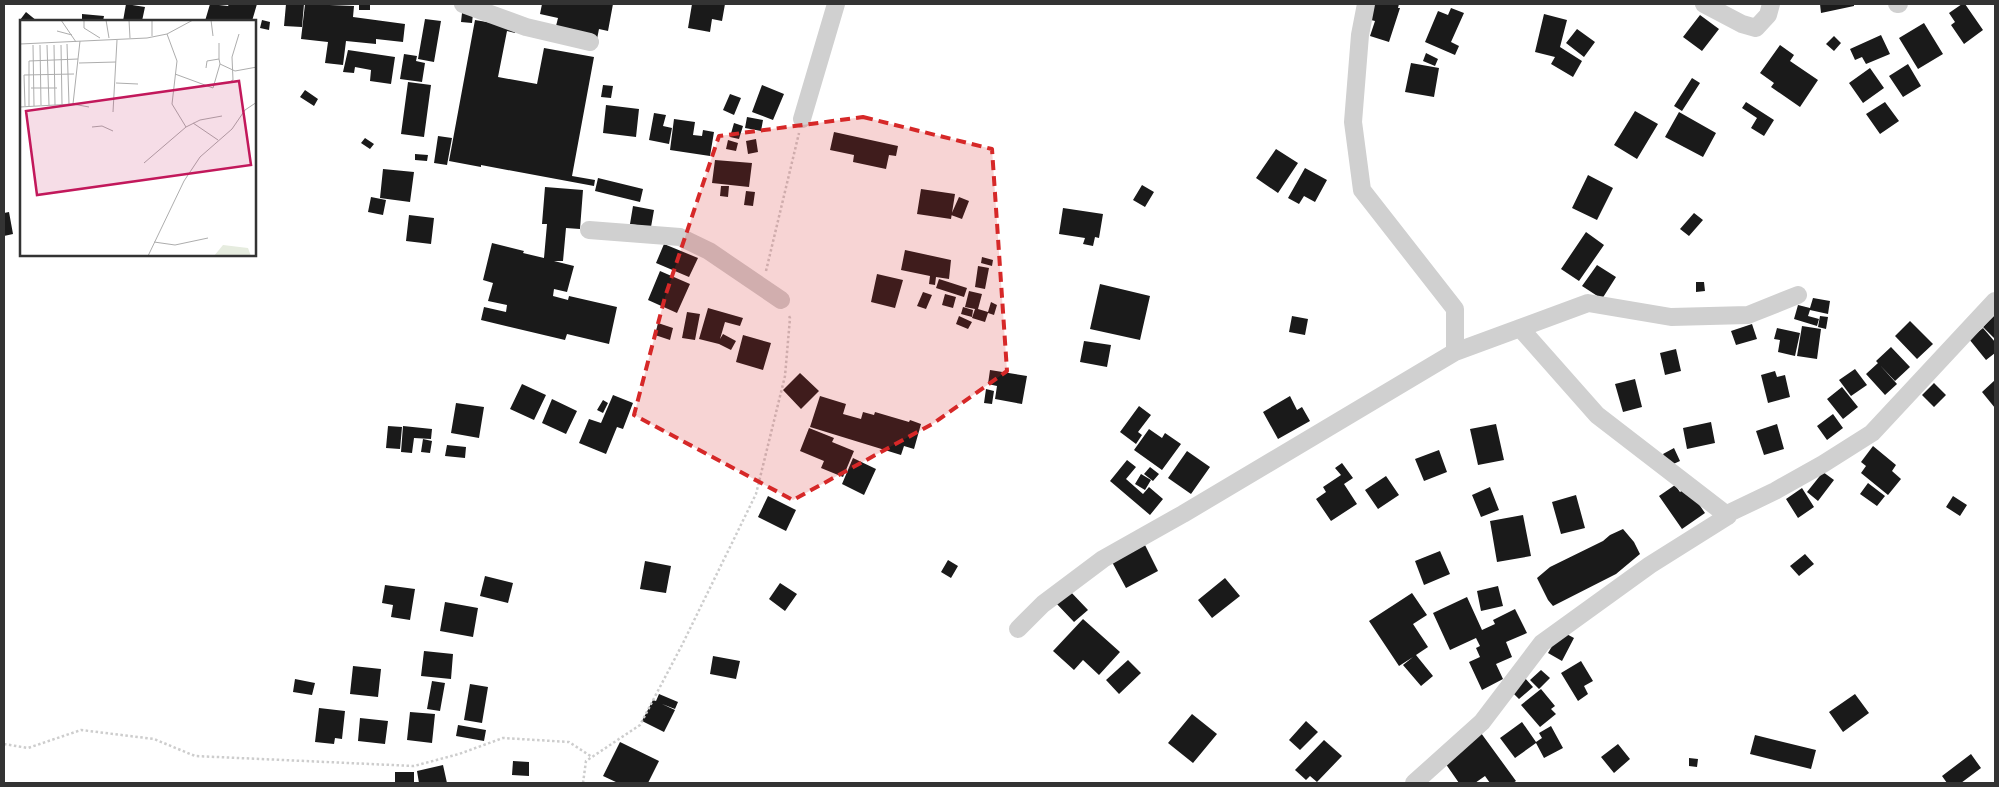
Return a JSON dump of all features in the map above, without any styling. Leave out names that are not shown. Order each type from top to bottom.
[{"type":"street","points":[[463,4],[526,28],[590,42]]},
{"type":"street","points":[[802,119],[836,4]]},
{"type":"street","points":[[1366,4],[1360,35],[1353,122],[1362,190],[1455,309],[1455,352]]},
{"type":"street","points":[[1704,4],[1742,24],[1756,28],[1768,15],[1771,4]]},
{"type":"street","points":[[589,230],[680,237],[709,251],[781,300]]},
{"type":"street","points":[[1018,629],[1043,604],[1104,559],[1184,514],[1455,352],[1588,304],[1671,317],[1748,315],[1798,295]]},
{"type":"street","points":[[1414,783],[1482,722],[1542,643],[1650,565],[1728,516],[1728,514],[1775,491],[1823,464],[1872,433],[1995,301]]},
{"type":"street","points":[[1520,328],[1597,415],[1728,516]]},
{"type":"path","points":[[583,783],[586,761],[640,725],[756,494],[785,376],[790,318],[766,271],[802,119]]},
{"type":"path","points":[[4,744],[28,748],[82,730],[154,739],[195,756],[414,766],[459,754],[503,738],[569,742],[592,757]]},
{"type":"highlighted area","points":[[863,117],[992,149],[1007,371],[934,423],[793,500],[634,415],[665,297],[719,136]]},
{"type":"building","points":[[126,4],[145,7],[142,20],[123,20]]},
{"type":"building","points":[[210,4],[228,6],[229,4],[257,4],[252,20],[205,20]]},
{"type":"building","points":[[286,4],[304,4],[302,27],[284,26]]},
{"type":"building","points":[[305,4],[354,6],[353,17],[405,24],[403,42],[376,39],[376,44],[346,41],[343,65],[325,63],[328,42],[301,39]]},
{"type":"building","points":[[359,4],[370,4],[370,10],[359,10]]},
{"type":"building","points":[[542,4],[613,4],[608,31],[599,29],[597,39],[555,30],[558,18],[540,14]]},
{"type":"building","points":[[692,4],[725,4],[722,21],[712,19],[710,32],[688,28]]},
{"type":"building","points":[[1372,4],[1399,4],[1398,8],[1400,8],[1389,42],[1370,36],[1375,21],[1367,19]]},
{"type":"building","points":[[1820,4],[1854,4],[1854,6],[1821,13]]},
{"type":"building","points":[[1965,4],[1983,30],[1964,44],[1951,25],[1955,22],[1949,13]]},
{"type":"building","points":[[1451,8],[1464,13],[1451,42],[1459,46],[1455,55],[1425,42],[1438,11],[1448,15]]},
{"type":"building","points":[[26,12],[36,20],[20,20]]},
{"type":"building","points":[[462,13],[473,14],[472,23],[461,22]]},
{"type":"building","points":[[82,14],[104,16],[103,20],[82,20]]},
{"type":"building","points":[[1544,14],[1567,20],[1560,47],[1582,61],[1573,77],[1551,64],[1555,57],[1535,52]]},
{"type":"building","points":[[1700,15],[1719,29],[1702,51],[1683,37]]},
{"type":"building","points":[[425,19],[441,21],[434,62],[418,59]]},
{"type":"building","points":[[262,20],[270,22],[269,30],[260,28]]},
{"type":"building","points":[[475,20],[516,27],[515,33],[507,31],[498,77],[537,84],[544,48],[594,57],[572,176],[595,180],[594,186],[449,161]]},
{"type":"building","points":[[1924,23],[1943,54],[1918,69],[1899,38]]},
{"type":"building","points":[[1577,29],[1595,42],[1584,57],[1566,43]]},
{"type":"building","points":[[1881,35],[1890,54],[1866,64],[1862,57],[1855,60],[1850,49]]},
{"type":"building","points":[[1834,36],[1841,43],[1834,51],[1826,44]]},
{"type":"building","points":[[1780,45],[1794,55],[1790,61],[1818,80],[1800,107],[1771,87],[1774,83],[1760,73]]},
{"type":"building","points":[[348,50],[395,57],[391,84],[370,81],[371,70],[355,67],[354,73],[343,72]]},
{"type":"building","points":[[1426,53],[1438,59],[1435,66],[1423,61]]},
{"type":"building","points":[[404,54],[417,56],[416,61],[425,63],[422,82],[400,79]]},
{"type":"building","points":[[1411,63],[1439,68],[1434,97],[1405,92]]},
{"type":"building","points":[[1908,64],[1921,86],[1903,97],[1889,76]]},
{"type":"building","points":[[1870,68],[1884,88],[1863,103],[1849,83]]},
{"type":"building","points":[[1692,78],[1700,83],[1682,111],[1674,106]]},
{"type":"building","points":[[408,82],[431,85],[424,137],[401,134]]},
{"type":"building","points":[[603,85],[613,86],[611,98],[601,97]]},
{"type":"building","points":[[762,85],[784,94],[773,120],[752,112]]},
{"type":"building","points":[[305,90],[318,99],[314,106],[300,97]]},
{"type":"building","points":[[730,94],[741,98],[734,115],[723,110]]},
{"type":"building","points":[[1746,102],[1774,120],[1764,136],[1751,128],[1757,118],[1742,108]]},
{"type":"building","points":[[1885,102],[1899,121],[1880,134],[1866,114]]},
{"type":"building","points":[[606,105],[639,109],[636,137],[603,133]]},
{"type":"building","points":[[1635,111],[1658,124],[1637,159],[1614,145]]},
{"type":"building","points":[[1679,112],[1716,133],[1703,157],[1665,137]]},
{"type":"building","points":[[654,113],[666,115],[663,126],[672,128],[669,144],[649,140]]},
{"type":"building","points":[[747,117],[763,120],[761,131],[745,128]]},
{"type":"building","points":[[674,119],[695,122],[693,135],[702,136],[703,130],[714,132],[710,156],[670,150]]},
{"type":"building","points":[[734,123],[743,126],[739,139],[730,137]]},
{"type":"building","points":[[834,132],[898,146],[896,156],[889,155],[886,169],[853,162],[854,155],[830,150]]},
{"type":"building","points":[[438,136],[452,138],[447,165],[434,163]]},
{"type":"building","points":[[365,138],[374,144],[370,149],[361,143]]},
{"type":"building","points":[[756,139],[758,152],[748,154],[746,141]]},
{"type":"building","points":[[728,140],[738,143],[736,151],[726,149]]},
{"type":"building","points":[[1276,149],[1298,163],[1278,193],[1256,178]]},
{"type":"building","points":[[415,154],[428,155],[427,161],[415,160]]},
{"type":"building","points":[[715,160],[752,163],[749,187],[712,183]]},
{"type":"building","points":[[1305,168],[1327,180],[1315,202],[1304,196],[1299,204],[1288,198]]},
{"type":"building","points":[[383,169],[414,172],[410,202],[380,198]]},
{"type":"building","points":[[1588,175],[1613,188],[1597,220],[1572,208]]},
{"type":"building","points":[[598,178],[643,189],[640,202],[595,191]]},
{"type":"building","points":[[1142,185],[1154,192],[1145,207],[1133,200]]},
{"type":"building","points":[[721,186],[729,186],[728,197],[720,196]]},
{"type":"building","points":[[545,187],[583,190],[580,229],[566,228],[563,261],[554,261],[574,266],[567,292],[554,289],[553,296],[568,300],[569,296],[617,307],[609,344],[567,334],[565,340],[481,320],[484,307],[506,312],[507,305],[488,301],[493,283],[483,280],[492,243],[544,258],[547,224],[542,224]]},
{"type":"building","points":[[921,189],[955,194],[951,219],[917,214]]},
{"type":"building","points":[[746,191],[755,192],[753,206],[744,205]]},
{"type":"building","points":[[371,197],[386,200],[383,215],[368,212]]},
{"type":"building","points":[[959,197],[969,201],[962,219],[951,215]]},
{"type":"building","points":[[633,206],[654,210],[651,227],[630,224]]},
{"type":"building","points":[[1063,208],[1103,214],[1099,238],[1095,237],[1093,246],[1083,244],[1085,238],[1059,234]]},
{"type":"building","points":[[9,212],[13,234],[4,236],[4,213]]},
{"type":"building","points":[[1694,213],[1703,220],[1689,236],[1680,229]]},
{"type":"building","points":[[409,215],[434,218],[431,244],[406,241]]},
{"type":"building","points":[[1586,232],[1604,245],[1579,281],[1561,269]]},
{"type":"building","points":[[664,244],[698,258],[689,277],[656,263]]},
{"type":"building","points":[[905,250],[951,260],[949,279],[936,277],[935,285],[929,284],[930,276],[901,270]]},
{"type":"building","points":[[982,257],[993,260],[992,266],[981,263]]},
{"type":"building","points":[[1597,265],[1616,277],[1602,299],[1582,286]]},
{"type":"building","points":[[978,266],[989,268],[985,289],[975,287]]},
{"type":"building","points":[[660,271],[690,284],[677,313],[648,300]]},
{"type":"building","points":[[877,274],[903,280],[895,308],[871,302]]},
{"type":"building","points":[[939,279],[967,288],[964,297],[936,288]]},
{"type":"building","points":[[1696,282],[1704,282],[1705,291],[1696,292]]},
{"type":"building","points":[[1100,284],[1150,296],[1140,340],[1090,329]]},
{"type":"building","points":[[969,291],[982,294],[978,309],[988,312],[991,302],[997,305],[994,315],[988,313],[985,322],[972,318],[975,309],[965,307]]},
{"type":"building","points":[[923,292],[932,295],[926,309],[917,306]]},
{"type":"building","points":[[945,294],[956,297],[953,308],[942,305]]},
{"type":"building","points":[[1813,298],[1830,301],[1828,314],[1810,310],[1808,316],[1819,319],[1817,326],[1794,319],[1798,305],[1810,308]]},
{"type":"building","points":[[963,307],[973,310],[972,317],[961,314]]},
{"type":"building","points":[[708,308],[743,318],[740,326],[725,322],[720,339],[723,334],[736,341],[731,350],[719,344],[699,339]]},
{"type":"building","points":[[687,312],[700,314],[695,340],[682,338]]},
{"type":"building","points":[[1995,315],[1995,339],[1983,327]]},
{"type":"building","points":[[959,316],[972,322],[968,329],[956,324]]},
{"type":"building","points":[[1292,316],[1308,319],[1305,335],[1289,332]]},
{"type":"building","points":[[1820,316],[1828,317],[1826,329],[1818,327]]},
{"type":"building","points":[[1910,321],[1933,344],[1917,359],[1895,336]]},
{"type":"building","points":[[658,323],[673,328],[670,340],[655,335]]},
{"type":"building","points":[[1752,324],[1757,339],[1736,345],[1731,331]]},
{"type":"building","points":[[1802,326],[1821,329],[1817,359],[1797,356]]},
{"type":"building","points":[[1777,328],[1800,333],[1795,356],[1778,352],[1780,340],[1774,339]]},
{"type":"building","points":[[1983,328],[1995,342],[1995,353],[1986,360],[1969,339]]},
{"type":"building","points":[[743,335],[771,343],[763,370],[736,362]]},
{"type":"building","points":[[1084,341],[1111,345],[1107,367],[1080,362]]},
{"type":"building","points":[[1891,347],[1910,367],[1895,381],[1876,361]]},
{"type":"building","points":[[1676,349],[1681,371],[1665,375],[1660,353]]},
{"type":"building","points":[[1878,363],[1897,384],[1885,395],[1866,374]]},
{"type":"building","points":[[1855,369],[1867,385],[1851,396],[1839,380]]},
{"type":"building","points":[[990,370],[1027,376],[1022,404],[995,399],[997,386],[988,384]]},
{"type":"building","points":[[1775,371],[1777,377],[1785,375],[1790,397],[1768,403],[1761,375]]},
{"type":"building","points":[[800,373],[819,391],[801,409],[783,390]]},
{"type":"building","points":[[1635,379],[1642,407],[1623,412],[1615,384]]},
{"type":"building","points":[[1995,380],[1995,408],[1982,392]]},
{"type":"building","points":[[1934,383],[1946,395],[1934,407],[1922,395]]},
{"type":"building","points":[[522,384],[546,395],[534,420],[510,409]]},
{"type":"building","points":[[1842,387],[1858,407],[1843,419],[1827,399]]},
{"type":"building","points":[[986,389],[994,391],[992,404],[984,403]]},
{"type":"building","points":[[613,395],[633,403],[623,429],[617,427],[606,454],[579,443],[589,419],[601,423]]},
{"type":"building","points":[[820,396],[846,404],[843,414],[861,419],[863,412],[874,415],[875,412],[921,424],[914,449],[904,446],[901,455],[810,427]]},
{"type":"building","points":[[1290,396],[1297,410],[1302,407],[1310,421],[1278,439],[1263,412]]},
{"type":"building","points":[[552,399],[577,411],[566,434],[542,423]]},
{"type":"building","points":[[603,400],[608,403],[603,413],[597,410]]},
{"type":"building","points":[[456,403],[484,407],[479,438],[451,433]]},
{"type":"building","points":[[1139,406],[1151,415],[1138,432],[1142,435],[1136,444],[1120,432]]},
{"type":"building","points":[[1833,414],[1843,428],[1827,440],[1817,426]]},
{"type":"building","points":[[1711,422],[1715,443],[1687,449],[1683,428]]},
{"type":"building","points":[[1496,424],[1504,460],[1478,465],[1470,429]]},
{"type":"building","points":[[1777,424],[1784,449],[1764,455],[1756,431]]},
{"type":"building","points":[[388,426],[402,427],[400,449],[386,448]]},
{"type":"building","points":[[403,426],[432,429],[431,439],[414,438],[412,453],[401,452]]},
{"type":"building","points":[[809,428],[834,438],[832,442],[854,451],[843,477],[821,468],[824,461],[800,451]]},
{"type":"building","points":[[1149,429],[1162,438],[1165,433],[1181,444],[1162,470],[1134,450]]},
{"type":"building","points":[[423,439],[432,441],[430,453],[421,452]]},
{"type":"building","points":[[447,445],[466,447],[465,458],[445,456]]},
{"type":"building","points":[[1873,446],[1896,465],[1892,471],[1901,479],[1888,495],[1861,473],[1866,466],[1861,462]]},
{"type":"building","points":[[1674,448],[1680,461],[1669,466],[1663,454]]},
{"type":"building","points":[[1439,450],[1447,472],[1424,481],[1415,459]]},
{"type":"building","points":[[1187,451],[1210,467],[1191,494],[1168,478]]},
{"type":"building","points":[[853,458],[876,469],[864,495],[842,484]]},
{"type":"building","points":[[1127,460],[1136,467],[1126,479],[1143,494],[1149,487],[1163,499],[1150,515],[1110,481]]},
{"type":"building","points":[[1342,463],[1353,478],[1344,484],[1357,504],[1331,521],[1316,499],[1326,492],[1323,487],[1341,475],[1335,468]]},
{"type":"building","points":[[1150,467],[1159,474],[1153,481],[1144,474]]},
{"type":"building","points":[[1823,472],[1834,480],[1818,501],[1807,492]]},
{"type":"building","points":[[1141,474],[1151,480],[1145,490],[1135,484]]},
{"type":"building","points":[[1386,476],[1399,495],[1378,509],[1365,490]]},
{"type":"building","points":[[1868,483],[1885,496],[1877,506],[1860,494]]},
{"type":"building","points":[[1675,485],[1680,492],[1687,487],[1705,513],[1682,529],[1659,496]]},
{"type":"building","points":[[1490,487],[1499,510],[1481,517],[1472,495]]},
{"type":"building","points":[[1802,488],[1814,507],[1798,518],[1786,499]]},
{"type":"building","points":[[1576,495],[1585,528],[1561,534],[1552,502]]},
{"type":"building","points":[[768,496],[796,510],[786,531],[758,517]]},
{"type":"building","points":[[1953,496],[1967,505],[1960,516],[1946,507]]},
{"type":"building","points":[[1523,515],[1531,556],[1497,562],[1490,521]]},
{"type":"building","points":[[1623,529],[1634,542],[1640,554],[1616,574],[1553,606],[1537,578],[1550,567]]},
{"type":"building","points":[[1145,545],[1158,571],[1126,588],[1112,562]]},
{"type":"building","points":[[1440,551],[1450,574],[1424,585],[1415,561]]},
{"type":"building","points":[[1805,554],[1814,564],[1799,576],[1790,566]]},
{"type":"building","points":[[948,560],[958,566],[951,578],[941,572]]},
{"type":"building","points":[[645,561],[671,566],[666,593],[640,589]]},
{"type":"building","points":[[485,576],[513,583],[508,603],[480,596]]},
{"type":"building","points":[[1225,578],[1240,596],[1212,618],[1198,600]]},
{"type":"building","points":[[780,583],[797,594],[785,611],[769,599]]},
{"type":"building","points":[[385,585],[415,589],[410,620],[391,617],[393,605],[382,603]]},
{"type":"building","points":[[1498,586],[1503,606],[1481,611],[1477,591]]},
{"type":"building","points":[[1068,589],[1088,610],[1074,622],[1055,602]]},
{"type":"building","points":[[1412,593],[1427,615],[1413,624],[1428,647],[1416,655],[1433,676],[1421,686],[1403,665],[1413,657],[1399,666],[1369,621]]},
{"type":"building","points":[[1467,597],[1482,630],[1495,624],[1493,620],[1515,609],[1527,633],[1506,642],[1512,657],[1496,664],[1503,679],[1482,690],[1469,662],[1480,657],[1476,648],[1480,646],[1476,638],[1450,650],[1433,613]]},
{"type":"building","points":[[445,602],[478,608],[473,637],[440,631]]},
{"type":"building","points":[[1083,619],[1120,652],[1099,675],[1083,660],[1074,670],[1053,651]]},
{"type":"building","points":[[1561,631],[1574,638],[1562,661],[1548,653]]},
{"type":"building","points":[[424,651],[453,654],[451,679],[421,676]]},
{"type":"building","points":[[713,656],[740,661],[736,679],[710,674]]},
{"type":"building","points":[[1128,660],[1141,673],[1119,694],[1106,680]]},
{"type":"building","points":[[1581,661],[1593,681],[1584,686],[1588,694],[1578,701],[1561,673]]},
{"type":"building","points":[[353,666],[381,669],[378,697],[350,694]]},
{"type":"building","points":[[1541,670],[1550,678],[1539,689],[1530,680]]},
{"type":"building","points":[[1523,676],[1533,687],[1519,699],[1509,689]]},
{"type":"building","points":[[295,679],[315,683],[312,695],[293,692]]},
{"type":"building","points":[[432,681],[445,683],[440,711],[427,709]]},
{"type":"building","points":[[470,684],[488,687],[482,723],[464,720]]},
{"type":"building","points":[[1541,689],[1555,706],[1551,709],[1556,714],[1540,727],[1521,705]]},
{"type":"building","points":[[659,694],[678,702],[675,709],[662,704],[675,710],[664,732],[642,721],[653,700],[656,701]]},
{"type":"building","points":[[1855,694],[1869,713],[1843,732],[1829,712]]},
{"type":"building","points":[[319,708],[345,711],[342,739],[335,738],[334,744],[315,742]]},
{"type":"building","points":[[410,712],[435,714],[432,743],[407,740]]},
{"type":"building","points":[[1192,714],[1217,734],[1193,763],[1168,743]]},
{"type":"building","points":[[360,718],[388,721],[385,744],[358,741]]},
{"type":"building","points":[[1306,721],[1318,732],[1300,750],[1289,740]]},
{"type":"building","points":[[1522,722],[1536,742],[1542,738],[1539,733],[1551,726],[1563,748],[1544,758],[1536,743],[1515,758],[1500,738]]},
{"type":"building","points":[[458,725],[486,730],[484,741],[456,736]]},
{"type":"building","points":[[1481,733],[1516,781],[1513,783],[1490,783],[1485,776],[1475,783],[1459,783],[1443,760]]},
{"type":"building","points":[[1755,735],[1816,750],[1811,769],[1750,754]]},
{"type":"building","points":[[1324,740],[1342,756],[1317,782],[1310,776],[1306,780],[1295,770]]},
{"type":"building","points":[[620,742],[659,761],[648,783],[618,783],[603,776]]},
{"type":"building","points":[[1618,744],[1630,759],[1614,773],[1601,757]]},
{"type":"building","points":[[1971,754],[1981,768],[1961,783],[1947,783],[1942,776]]},
{"type":"building","points":[[1689,758],[1698,759],[1697,767],[1689,766]]},
{"type":"building","points":[[513,761],[529,762],[529,776],[512,775]]},
{"type":"building","points":[[443,765],[447,783],[419,783],[417,771]]},
{"type":"building","points":[[395,772],[414,772],[414,783],[395,783]]}]
